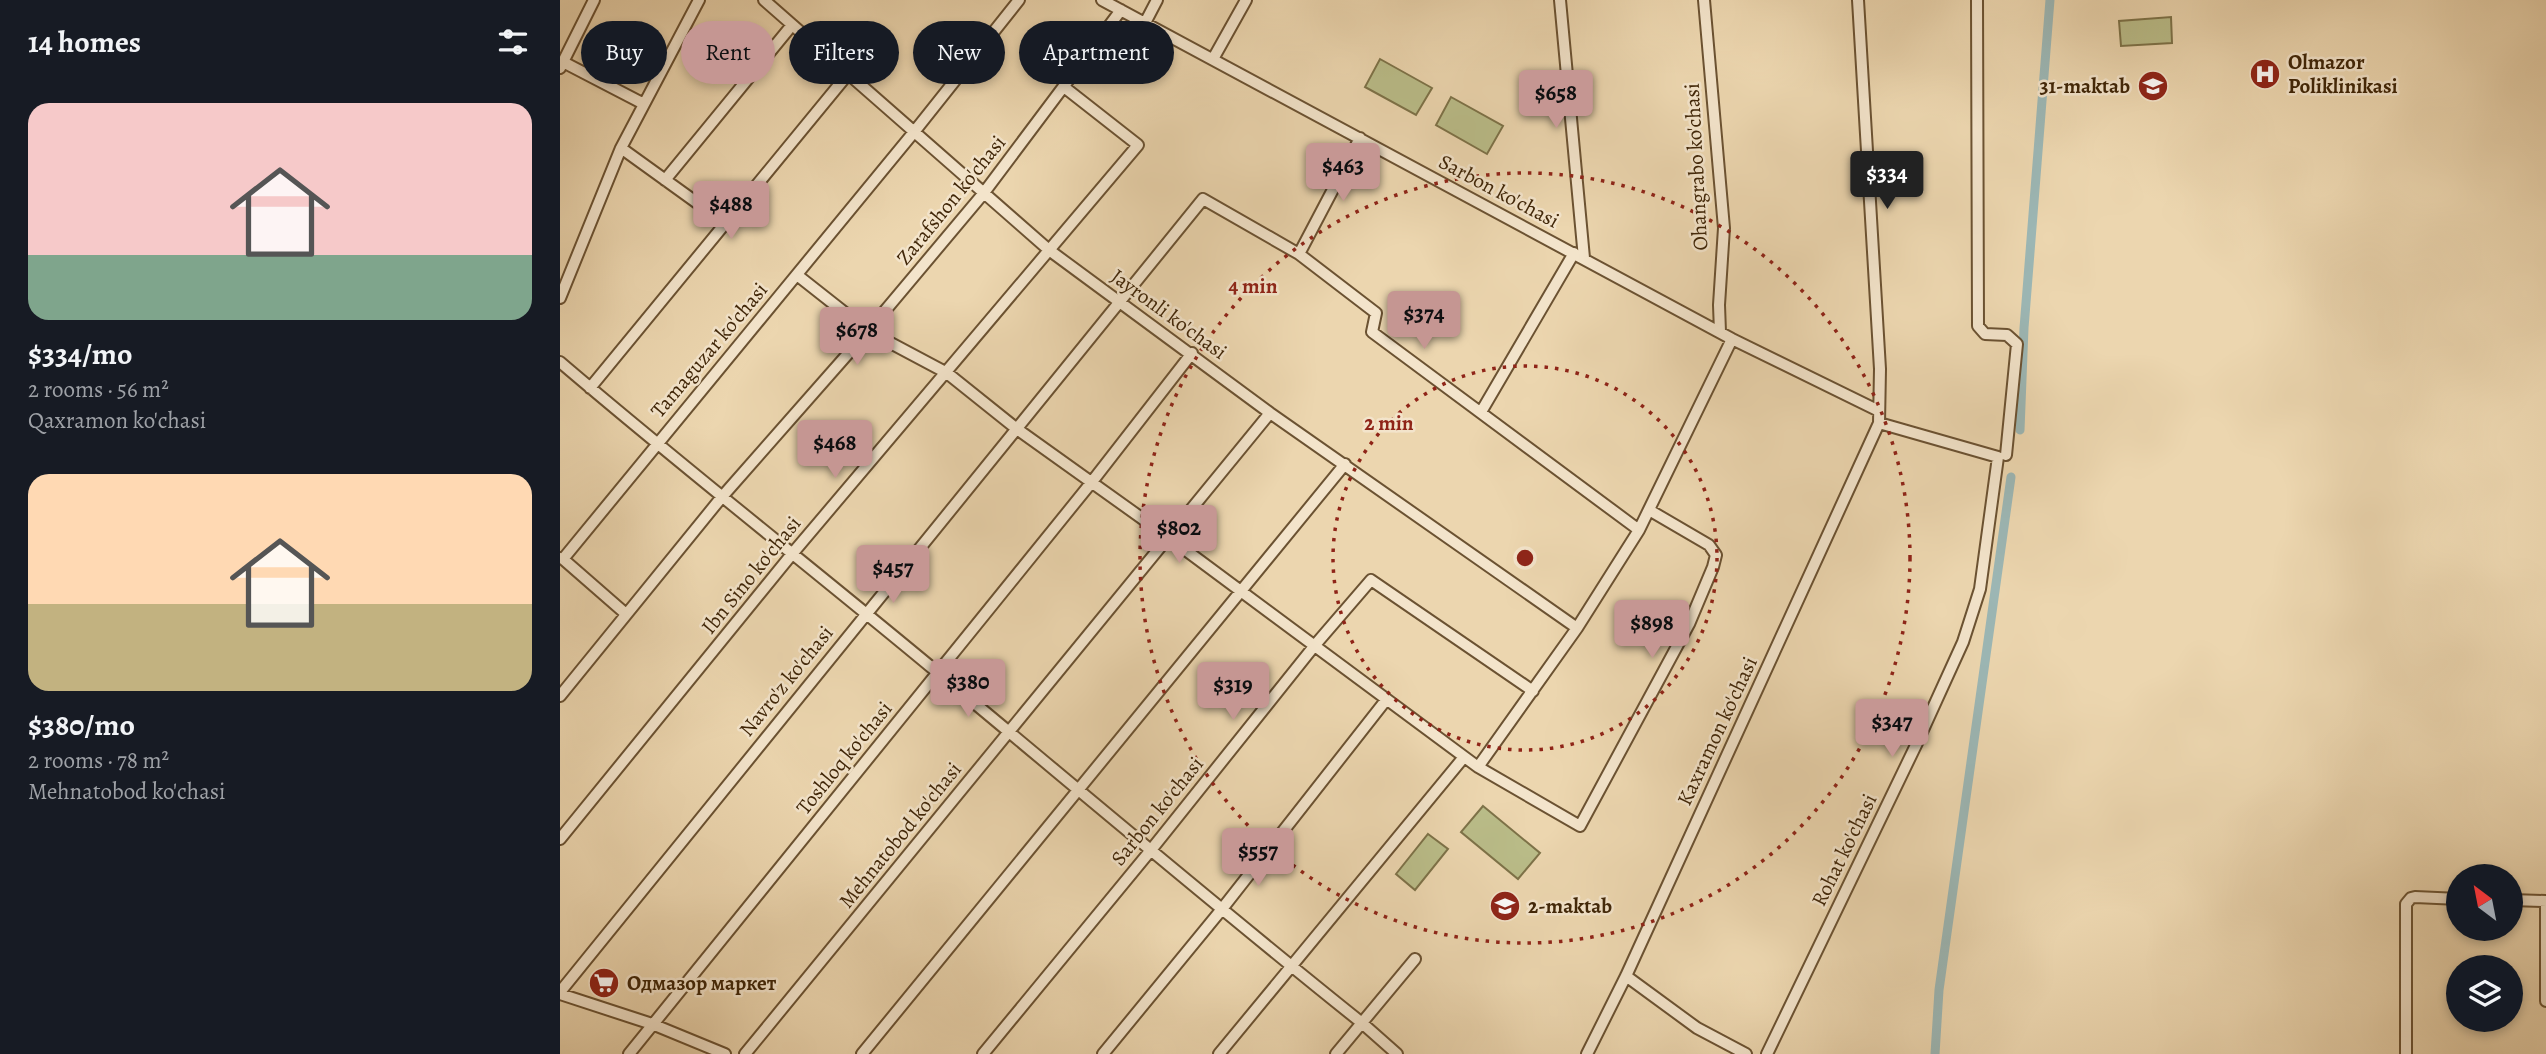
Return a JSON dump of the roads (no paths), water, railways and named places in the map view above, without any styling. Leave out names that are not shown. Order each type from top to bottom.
[{"type":"street","points":[[594,0],[561,65],[644,104]]},
{"type":"street","points":[[560,298],[621,148],[699,0]]},
{"type":"street","name":"Jayronli ko'chasi","points":[[764,0],[789,22]]},
{"type":"street","name":"Tamaguzar ko'chasi","points":[[561,559],[797,275],[1019,0]]},
{"type":"street","name":"Sarbon ko'chasi","points":[[1102,0],[1142,21]]},
{"type":"street","points":[[1147,21],[1157,0]]},
{"type":"street","points":[[1213,59],[1245,0]]},
{"type":"street","points":[[1481,412],[1579,255],[1560,0]]},
{"type":"street","name":"Ohangrabo ko'chasi","points":[[1704,0],[1724,228],[1720,332]]},
{"type":"street","name":"Kaxramon ko'chasi","points":[[1587,1054],[1626,976],[1879,423],[1880,369],[1857,0]]},
{"type":"street","name":"Rohat ko'chasi","points":[[1767,1054],[1917,743],[1963,642],[1980,589],[2017,344],[2007,335],[1985,334],[1978,326],[1977,0]]},
{"type":"street","name":"Zarafshon ko'chasi","points":[[560,696],[721,498],[868,331],[983,194],[1121,10]]},
{"type":"street","points":[[665,180],[789,29]]},
{"type":"street","name":"Sarbon ko'chasi","points":[[1174,38],[1732,339],[1880,411]]},
{"type":"street","points":[[560,40],[571,45]]},
{"type":"street","points":[[590,388],[841,84]]},
{"type":"street","name":"Jayronli ko'chasi","points":[[858,84],[1049,250],[1270,413],[1577,628]]},
{"type":"street","name":"Ibn Sino ko'chasi","points":[[560,839],[792,554],[1138,145],[1064,87]]},
{"type":"street","points":[[1360,138],[1299,254],[1376,313],[1371,332],[1639,530]]},
{"type":"street","points":[[621,148],[725,223]]},
{"type":"street","name":"Navro'z ko'chasi","points":[[560,993],[1203,199],[1299,254]]},
{"type":"street","points":[[797,275],[868,331],[947,373],[1017,429],[1168,537],[1478,767],[1580,826],[1689,624],[1716,555],[1709,545],[1649,510]]},
{"type":"street","points":[[1478,767],[1577,628],[1639,530],[1732,339]]},
{"type":"street","name":"Toshloq ko'chasi","points":[[629,1054],[1091,483],[1192,354]]},
{"type":"street","points":[[560,362],[721,498],[937,672],[1362,1023],[1396,1054]]},
{"type":"street","name":"Mehnatobod ko'chasi","points":[[745,1054],[1270,413]]},
{"type":"street","points":[[1879,423],[2002,456]]},
{"type":"street","points":[[862,1054],[1345,464]]},
{"type":"street","points":[[561,559],[626,614]]},
{"type":"street","name":"Sarbon ko'chasi","points":[[983,1054],[1315,645],[1371,580],[1533,691]]},
{"type":"street","points":[[1103,1054],[1222,909],[1386,700]]},
{"type":"street","points":[[1219,1054],[1464,757]]},
{"type":"street","points":[[2406,1054],[2406,908],[2408,901],[2415,897],[2446,898]]},
{"type":"street","points":[[2524,900],[2546,901],[2546,1001]]},
{"type":"street","points":[[1336,1054],[1415,959]]},
{"type":"street","points":[[1626,976],[1697,1028],[1746,1054]]},
{"type":"street","points":[[560,993],[652,1024],[725,1054]]},
{"type":"waterway","points":[[2020,430],[2024,328],[2050,0]]},
{"type":"waterway","points":[[1935,1054],[1939,990],[2011,477]]},
{"type":"place","name":"Olmazor Poliklinikasi","points":[[2265,74]]},
{"type":"place","name":"31-maktab","points":[[2153,86]]},
{"type":"place","name":"2-maktab","points":[[1505,906]]},
{"type":"place","name":"Одмазор маркет","points":[[604,983]]}]
